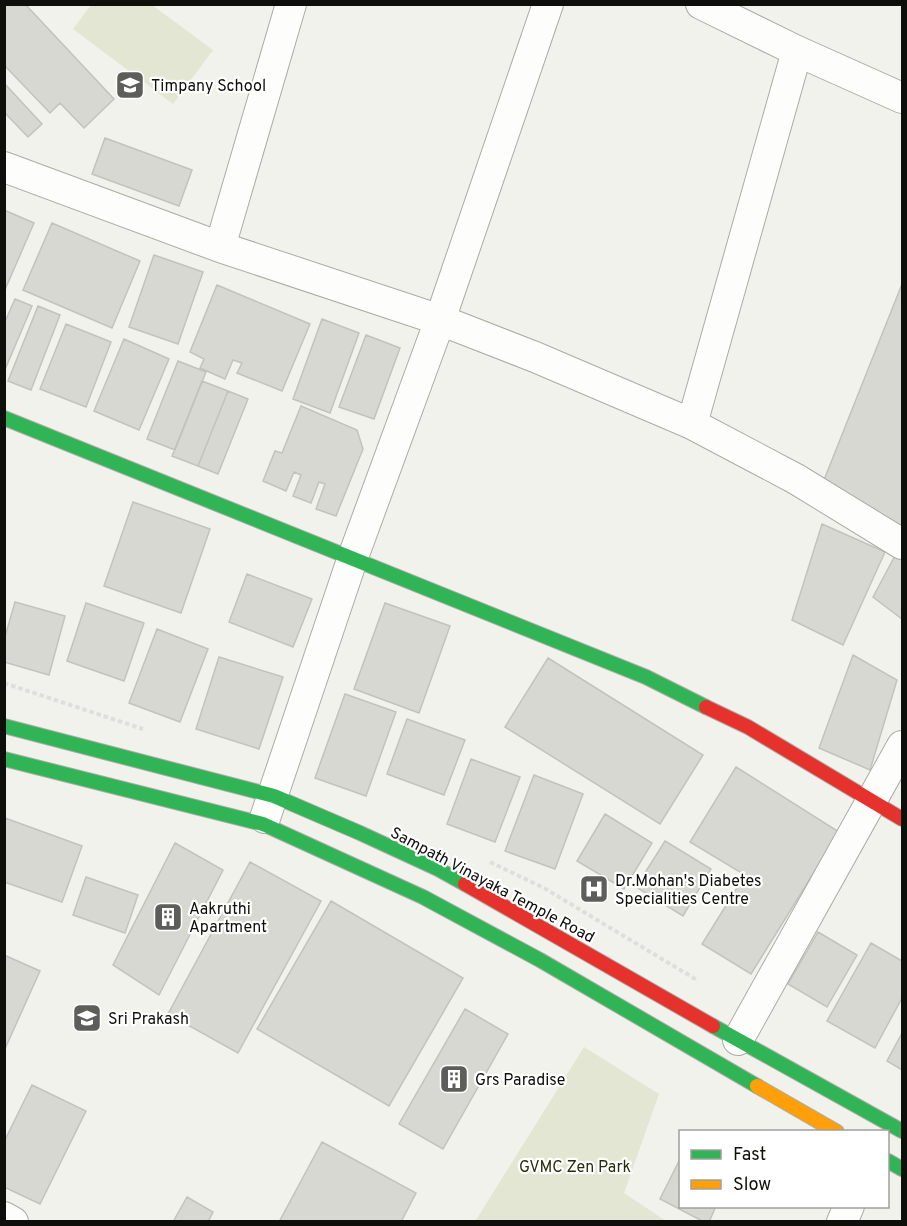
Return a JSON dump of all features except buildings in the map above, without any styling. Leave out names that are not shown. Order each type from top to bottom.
[{"type":"main road","points":[[4,418],[646,677],[748,727],[903,819]]},
{"type":"main road","name":"Sampath Vinayaka Temple Road","points":[[4,726],[274,796],[438,869],[903,1131]]},
{"type":"main road","points":[[4,759],[263,824],[433,902],[540,960],[835,1130]]},
{"type":"main road","points":[[889,1162],[903,1169]]},
{"type":"street","points":[[219,247],[291,4]]},
{"type":"street","points":[[263,824],[353,557],[440,320],[548,4]]},
{"type":"street","points":[[701,4],[797,51],[903,98]]},
{"type":"street","points":[[692,424],[797,51]]},
{"type":"street","points":[[4,167],[219,247],[440,320],[535,357],[692,424],[796,479],[903,544]]},
{"type":"street","points":[[738,1040],[903,746]]},
{"type":"street","points":[[4,1217],[13,1221]]},
{"type":"path","points":[[4,683],[148,731]]},
{"type":"green space","points":[[91,5],[152,5],[213,50],[173,104],[73,29]]},
{"type":"green space","name":"GVMC Zen Park","points":[[584,1047],[659,1094],[624,1193],[666,1221],[477,1221],[476,1220]]},
{"type":"traffic: fast","points":[[4,418],[646,677],[706,707]]},
{"type":"traffic: fast","points":[[4,726],[274,796],[360,833],[465,884]]},
{"type":"traffic: fast","points":[[4,759],[263,824],[423,897],[540,960],[757,1086]]},
{"type":"traffic: fast","points":[[713,1026],[902,1131]]},
{"type":"traffic: fast","points":[[889,1162],[902,1169]]},
{"type":"traffic: slow","points":[[757,1086],[834,1130]]},
{"type":"traffic: jam","points":[[706,707],[748,727],[902,819]]},
{"type":"traffic: jam","points":[[465,884],[713,1026]]},
{"type":"place","name":"Timpany School","points":[[130,85]]},
{"type":"place","name":"Dr.Mohan's Diabetes Specialities Centre","points":[[594,889]]},
{"type":"place","name":"Aakruthi Apartment","points":[[168,917]]},
{"type":"place","name":"Sri Prakash","points":[[87,1018]]},
{"type":"place","name":"Grs Paradise","points":[[454,1079]]}]
